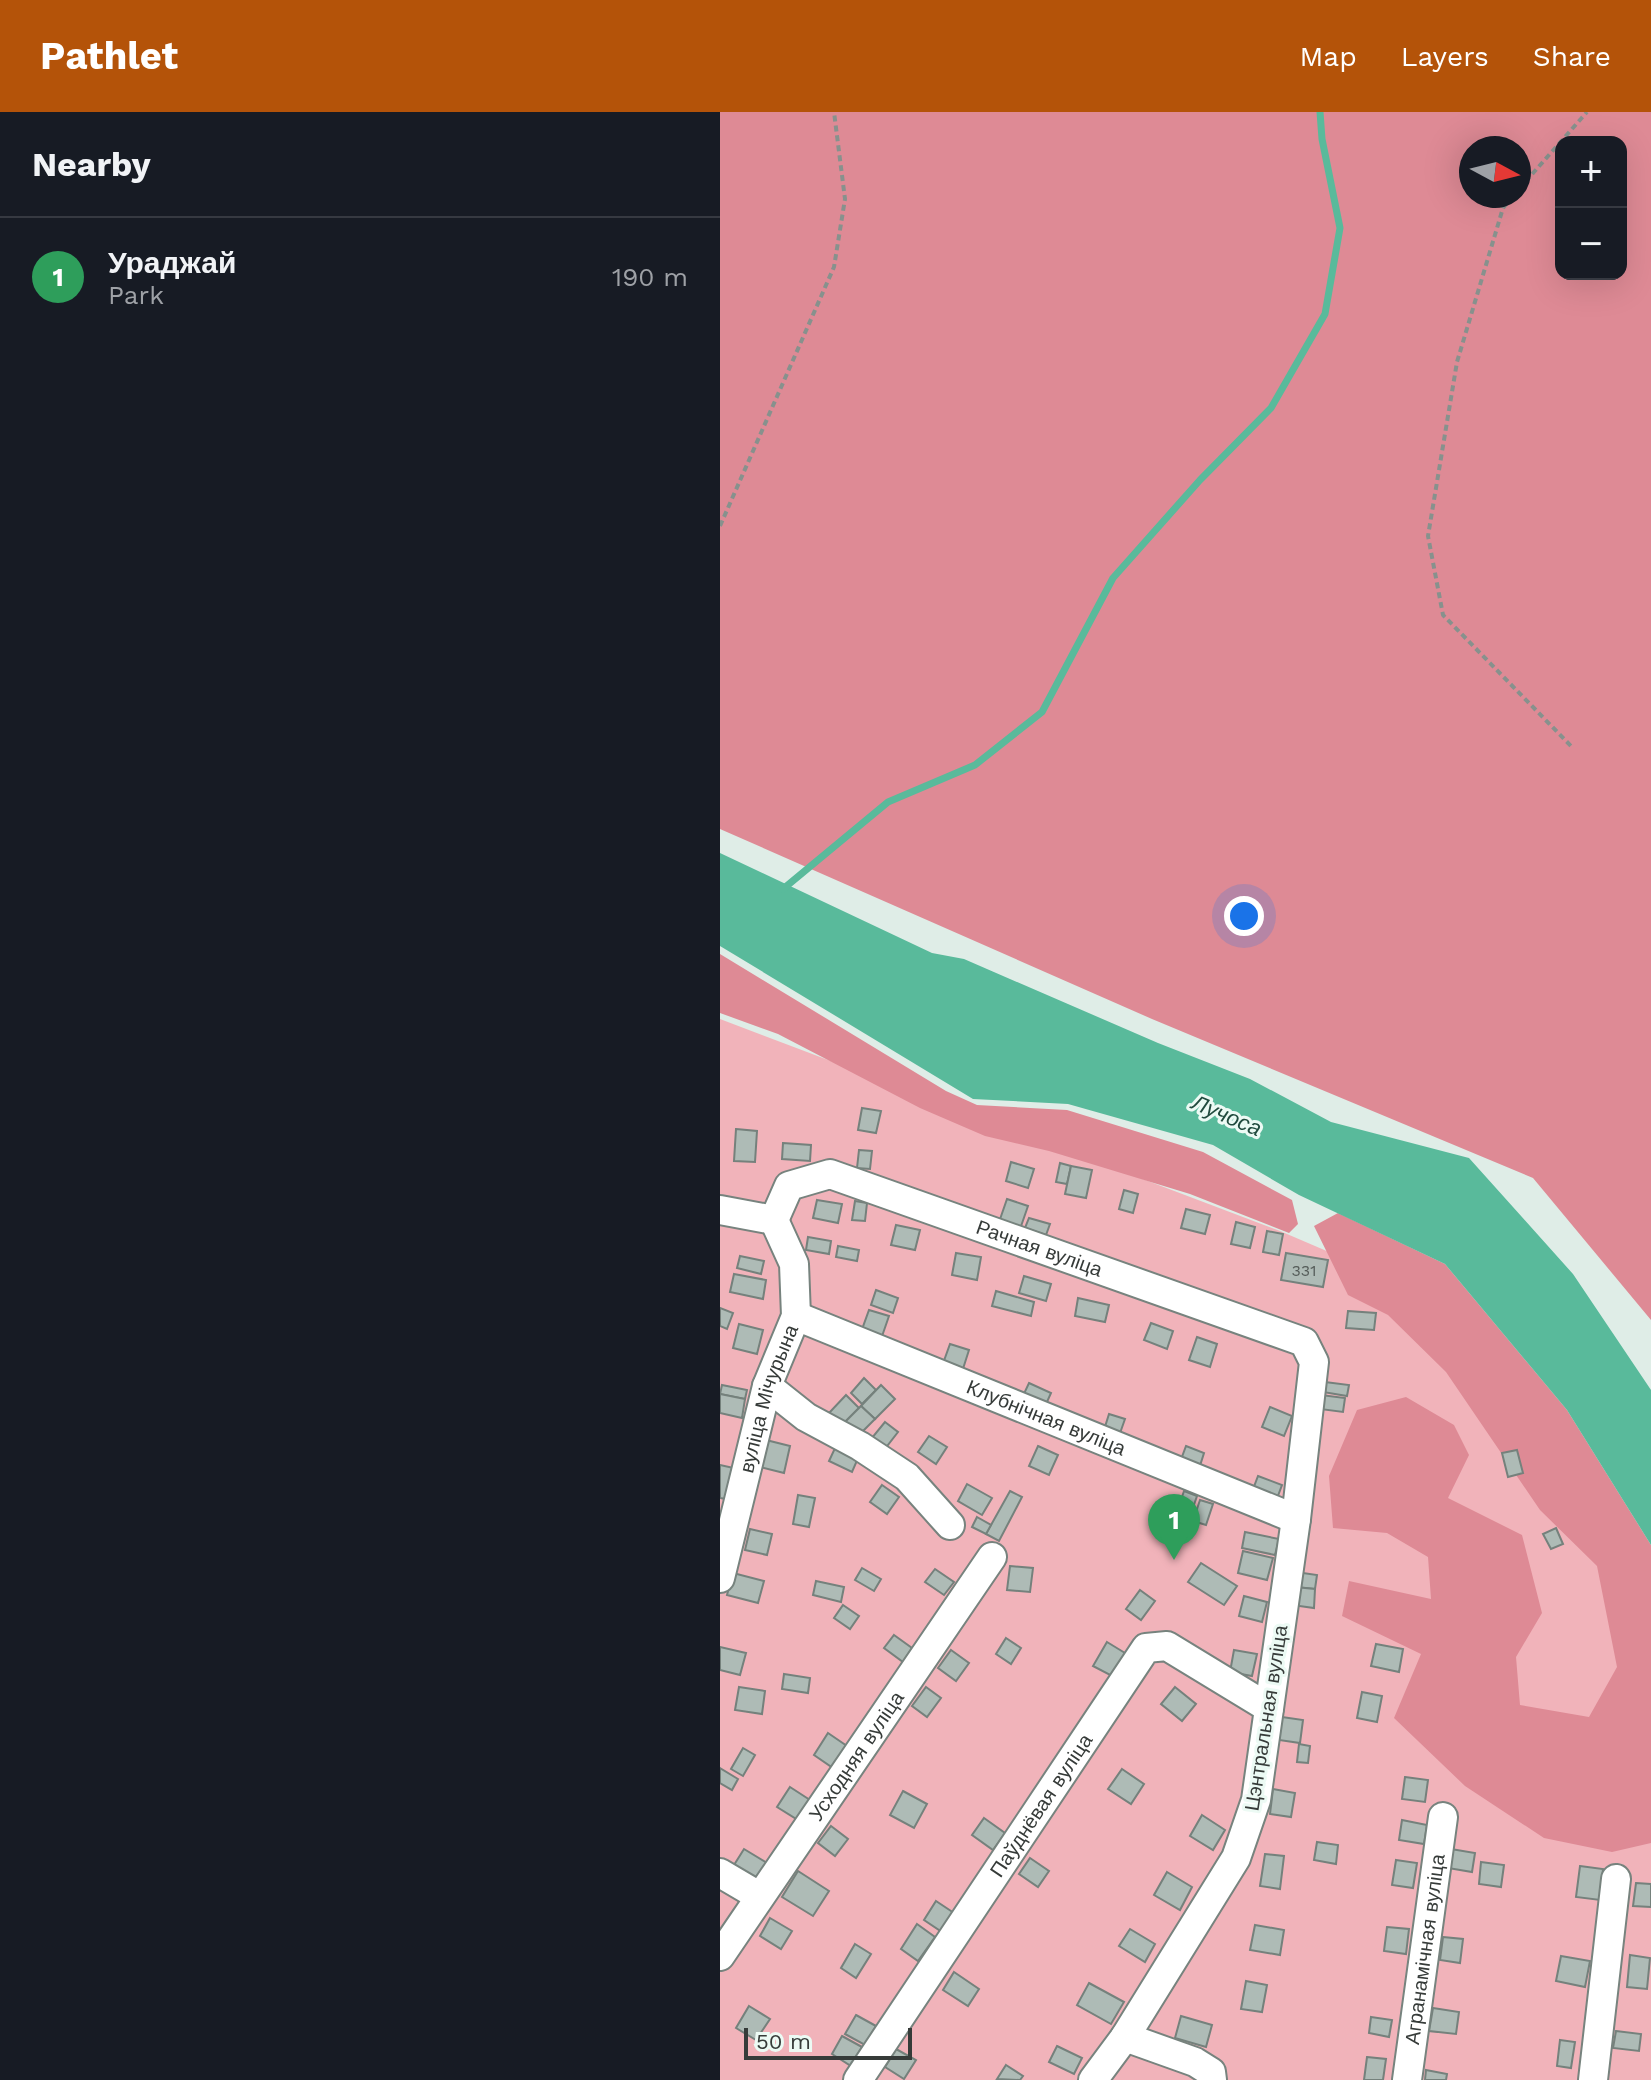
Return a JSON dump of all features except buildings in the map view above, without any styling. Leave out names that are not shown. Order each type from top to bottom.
[{"type":"lane","name":"Рачная вуліца","points":[[774,1220],[789,1186],[830,1174],[1304,1342],[1314,1362]]},
{"type":"lane","points":[[720,1210],[774,1220]]},
{"type":"lane","name":"вуліца Мічурына","points":[[720,1578],[767,1386],[796,1316],[794,1264],[774,1220]]},
{"type":"lane","name":"Клубнічная вуліца","points":[[796,1316],[1296,1519]]},
{"type":"lane","name":"Цэнтральная вуліца","points":[[1093,2080],[1125,2037],[1236,1858],[1256,1800],[1296,1519],[1314,1362]]},
{"type":"lane","points":[[767,1386],[806,1417],[860,1446],[907,1477],[950,1525]]},
{"type":"lane","name":"Усходняя вуліца","points":[[720,1956],[992,1557]]},
{"type":"lane","name":"Паўднёвая вуліца","points":[[858,2080],[1146,1648],[1167,1646],[1269,1708]]},
{"type":"lane","name":"Агранамічная вуліца","points":[[1407,2080],[1443,1817]]},
{"type":"lane","points":[[720,1873],[759,1896]]},
{"type":"lane","points":[[1593,2080],[1616,1879]]},
{"type":"lane","points":[[1125,2037],[1195,2062],[1211,2072],[1212,2080]]},
{"type":"path","points":[[720,526],[834,267],[845,199],[834,112]]},
{"type":"path","points":[[1531,175],[1587,112]]},
{"type":"path","points":[[1503,208],[1457,362],[1428,536],[1443,615],[1571,746]]},
{"type":"shaded area","points":[[720,112],[1651,112],[1651,1320],[1533,1178],[1152,1019],[720,829]]},
{"type":"shaded area","points":[[720,954],[946,1091],[977,1105],[1067,1110],[1203,1152],[1292,1200],[1298,1224],[1289,1233],[1190,1194],[1049,1151],[985,1136],[920,1108],[778,1034],[720,1013]]},
{"type":"shaded area","points":[[720,1019],[1280,1231],[1343,1258],[1651,1595],[1651,2080],[720,2080]]},
{"type":"shaded area","points":[[1338,1213],[1445,1264],[1567,1410],[1651,1545],[1651,1843],[1612,1852],[1544,1838],[1465,1786],[1394,1718],[1421,1654],[1342,1616],[1349,1581],[1431,1599],[1428,1557],[1387,1533],[1333,1528],[1329,1476],[1357,1410],[1406,1397],[1454,1425],[1469,1455],[1448,1498],[1522,1535],[1542,1613],[1516,1657],[1520,1705],[1589,1717],[1617,1667],[1597,1566],[1540,1510],[1446,1372],[1388,1315],[1348,1295],[1314,1226]]},
{"type":"water","name":"Лучоса","points":[[720,853],[932,953],[964,959],[1250,1079],[1331,1122],[1469,1158],[1573,1274],[1651,1390],[1651,1545],[1567,1410],[1445,1264],[1299,1195],[1213,1145],[1068,1104],[973,1099],[720,946]]},
{"type":"waterway","points":[[783,889],[888,802],[975,765],[1042,712],[1113,578],[1200,480],[1271,408],[1325,314],[1340,228],[1322,139],[1320,112]]},
{"type":"place","name":"Ураджай","points":[[1174,1560]]}]
